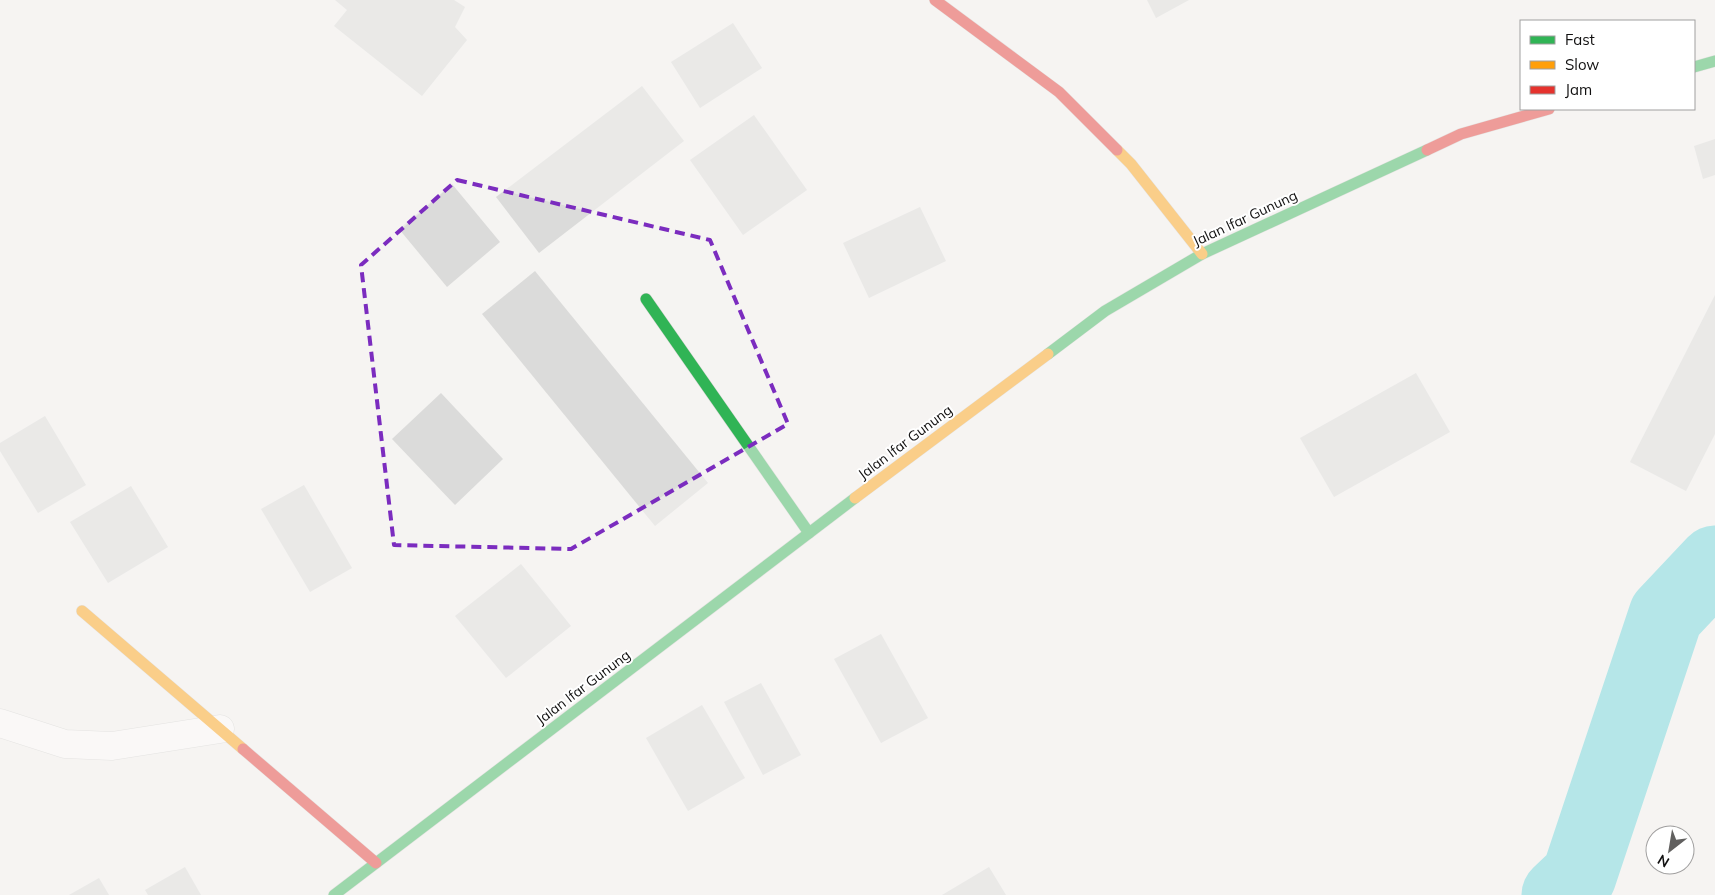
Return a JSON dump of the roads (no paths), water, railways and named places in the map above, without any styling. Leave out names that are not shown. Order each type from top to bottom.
[{"type":"street","points":[[935,0],[1059,92],[1132,164],[1202,254]]},
{"type":"street","points":[[1695,67],[1715,61]]},
{"type":"street","name":"Jalan Ifar Gunung","points":[[334,895],[809,533],[1105,311],[1202,254],[1461,134],[1545,110]]},
{"type":"street","points":[[646,299],[809,533]]},
{"type":"street","points":[[82,611],[376,863]]},
{"type":"street","points":[[0,724],[65,744],[112,746],[220,729]]},
{"type":"waterway","points":[[1559,895],[1579,876],[1666,615],[1715,563]]}]
